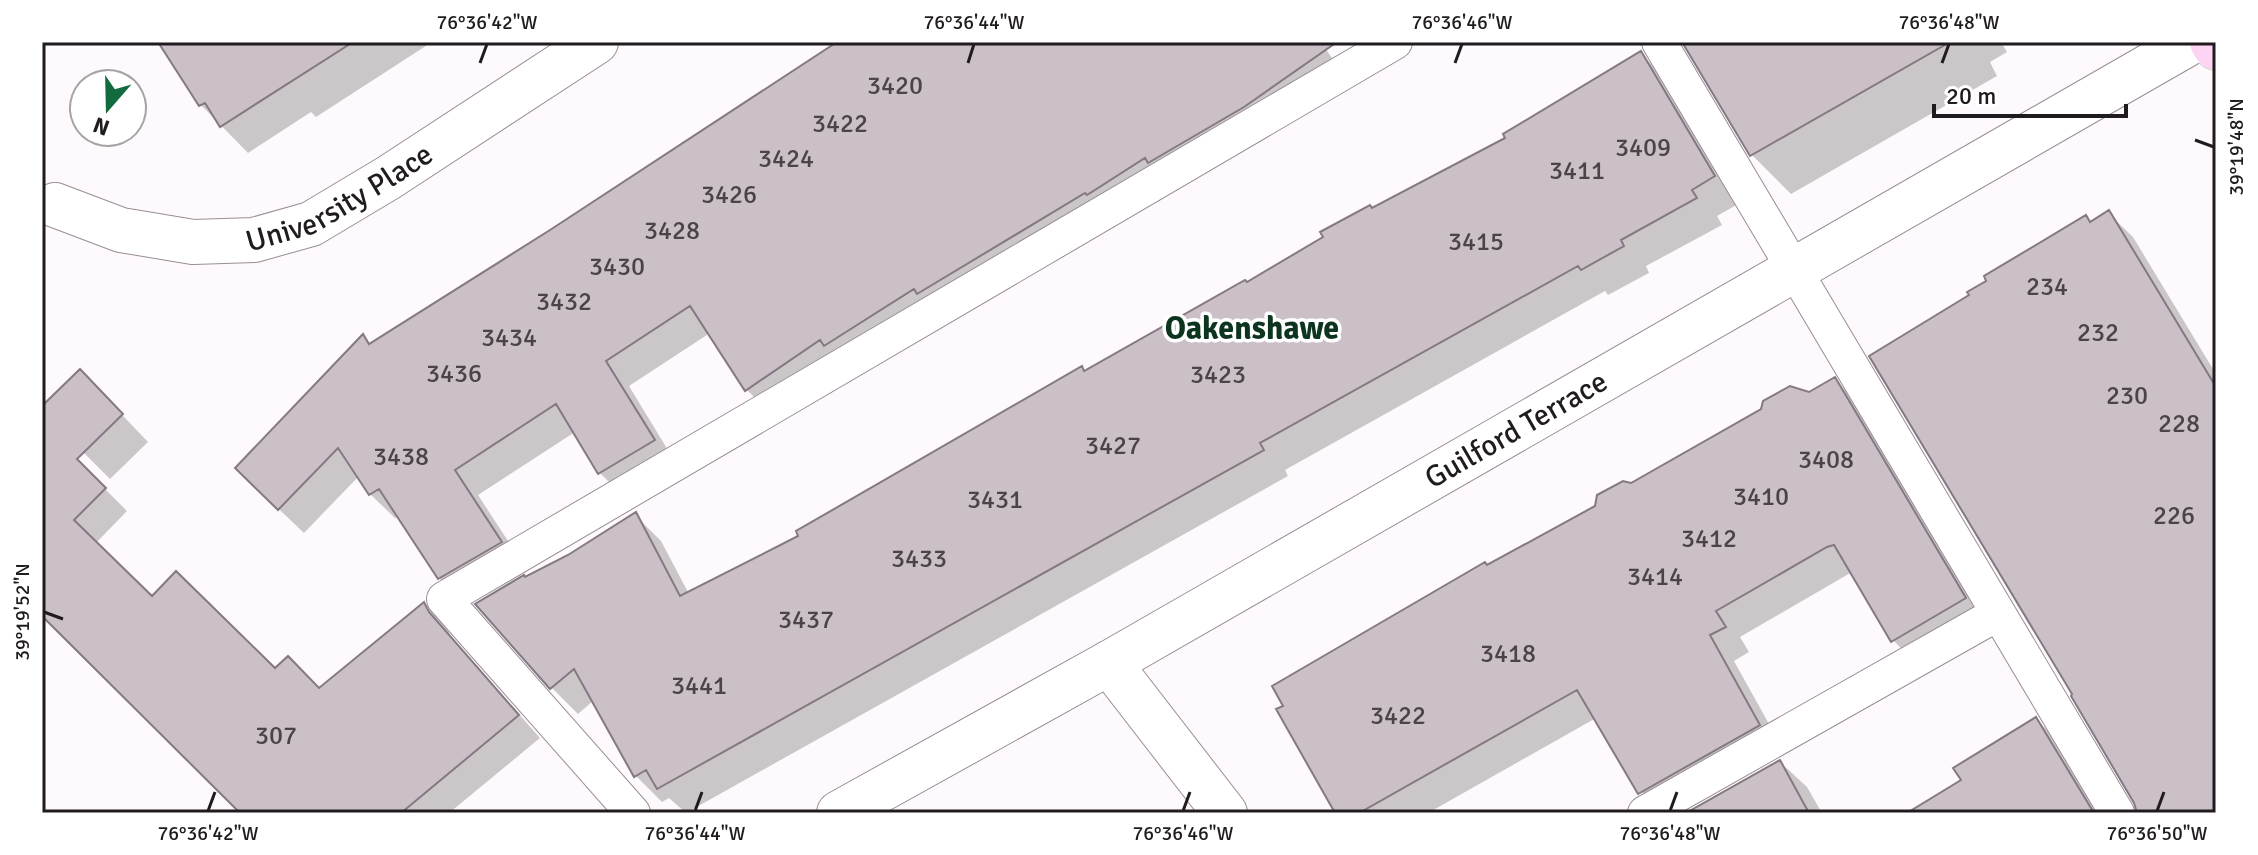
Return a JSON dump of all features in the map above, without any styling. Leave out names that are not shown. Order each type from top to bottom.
[{"type":"main road","points":[[2212,42],[2216,48]]},
{"type":"street","name":"University Place","points":[[46,204],[121,230],[193,242],[254,240],[311,224],[388,178],[596,42]]},
{"type":"street","name":"Guilford Terrace","points":[[839,813],[1109,663],[2191,42]]},
{"type":"street","points":[[1109,663],[1225,813]]},
{"type":"lane","points":[[633,813],[444,599],[1395,42]]},
{"type":"lane","points":[[1659,42],[2117,813]]},
{"type":"lane","points":[[1645,813],[1997,614]]},
{"type":"building","points":[[158,42],[353,42],[220,127],[205,103],[199,106]]},
{"type":"building","points":[[837,42],[1337,42],[1244,107],[1148,163],[1145,158],[917,294],[914,289],[824,346],[820,340],[745,391],[690,306],[606,361],[655,440],[598,474],[556,404],[455,470],[502,542],[438,579],[379,489],[369,495],[338,448],[278,510],[235,468],[363,334],[369,344]]},
{"type":"building","points":[[1682,42],[1950,42],[1750,156]]},
{"type":"building","points":[[1641,51],[1715,176],[1692,190],[1697,198],[1621,240],[1624,246],[1581,270],[1578,266],[1260,443],[1264,450],[657,789],[646,770],[634,777],[574,669],[550,689],[475,604],[524,575],[568,555],[636,512],[680,596],[798,536],[796,531],[1082,366],[1084,371],[1245,280],[1247,282],[1323,237],[1320,232],[1505,138],[1503,134]]},
{"type":"building","points":[[2109,210],[2216,387],[2216,813],[2137,813],[2072,694],[1869,356],[1969,295],[1967,292],[1986,281],[1984,276],[2086,215],[2090,222]]},
{"type":"building","points":[[80,369],[123,414],[77,459],[106,488],[74,520],[152,596],[176,571],[275,668],[288,656],[319,688],[424,602],[429,612],[519,715],[401,813],[240,813],[42,616],[42,406]]},
{"type":"building","points":[[1835,377],[1966,598],[1891,642],[1834,545],[1827,547],[1716,611],[1726,627],[1710,635],[1760,725],[1638,794],[1577,690],[1359,813],[1335,813],[1276,709],[1283,706],[1272,686],[1485,562],[1487,565],[1595,506],[1597,495],[1623,481],[1631,483],[1761,409],[1763,401],[1790,386],[1809,392]]},
{"type":"building","points":[[2036,717],[2094,813],[1907,813],[1961,780],[1953,768]]},
{"type":"building","points":[[1780,760],[1809,813],[1686,813]]},
{"type":"district","name":"Oakenshawe","points":[[1252,328]]}]
